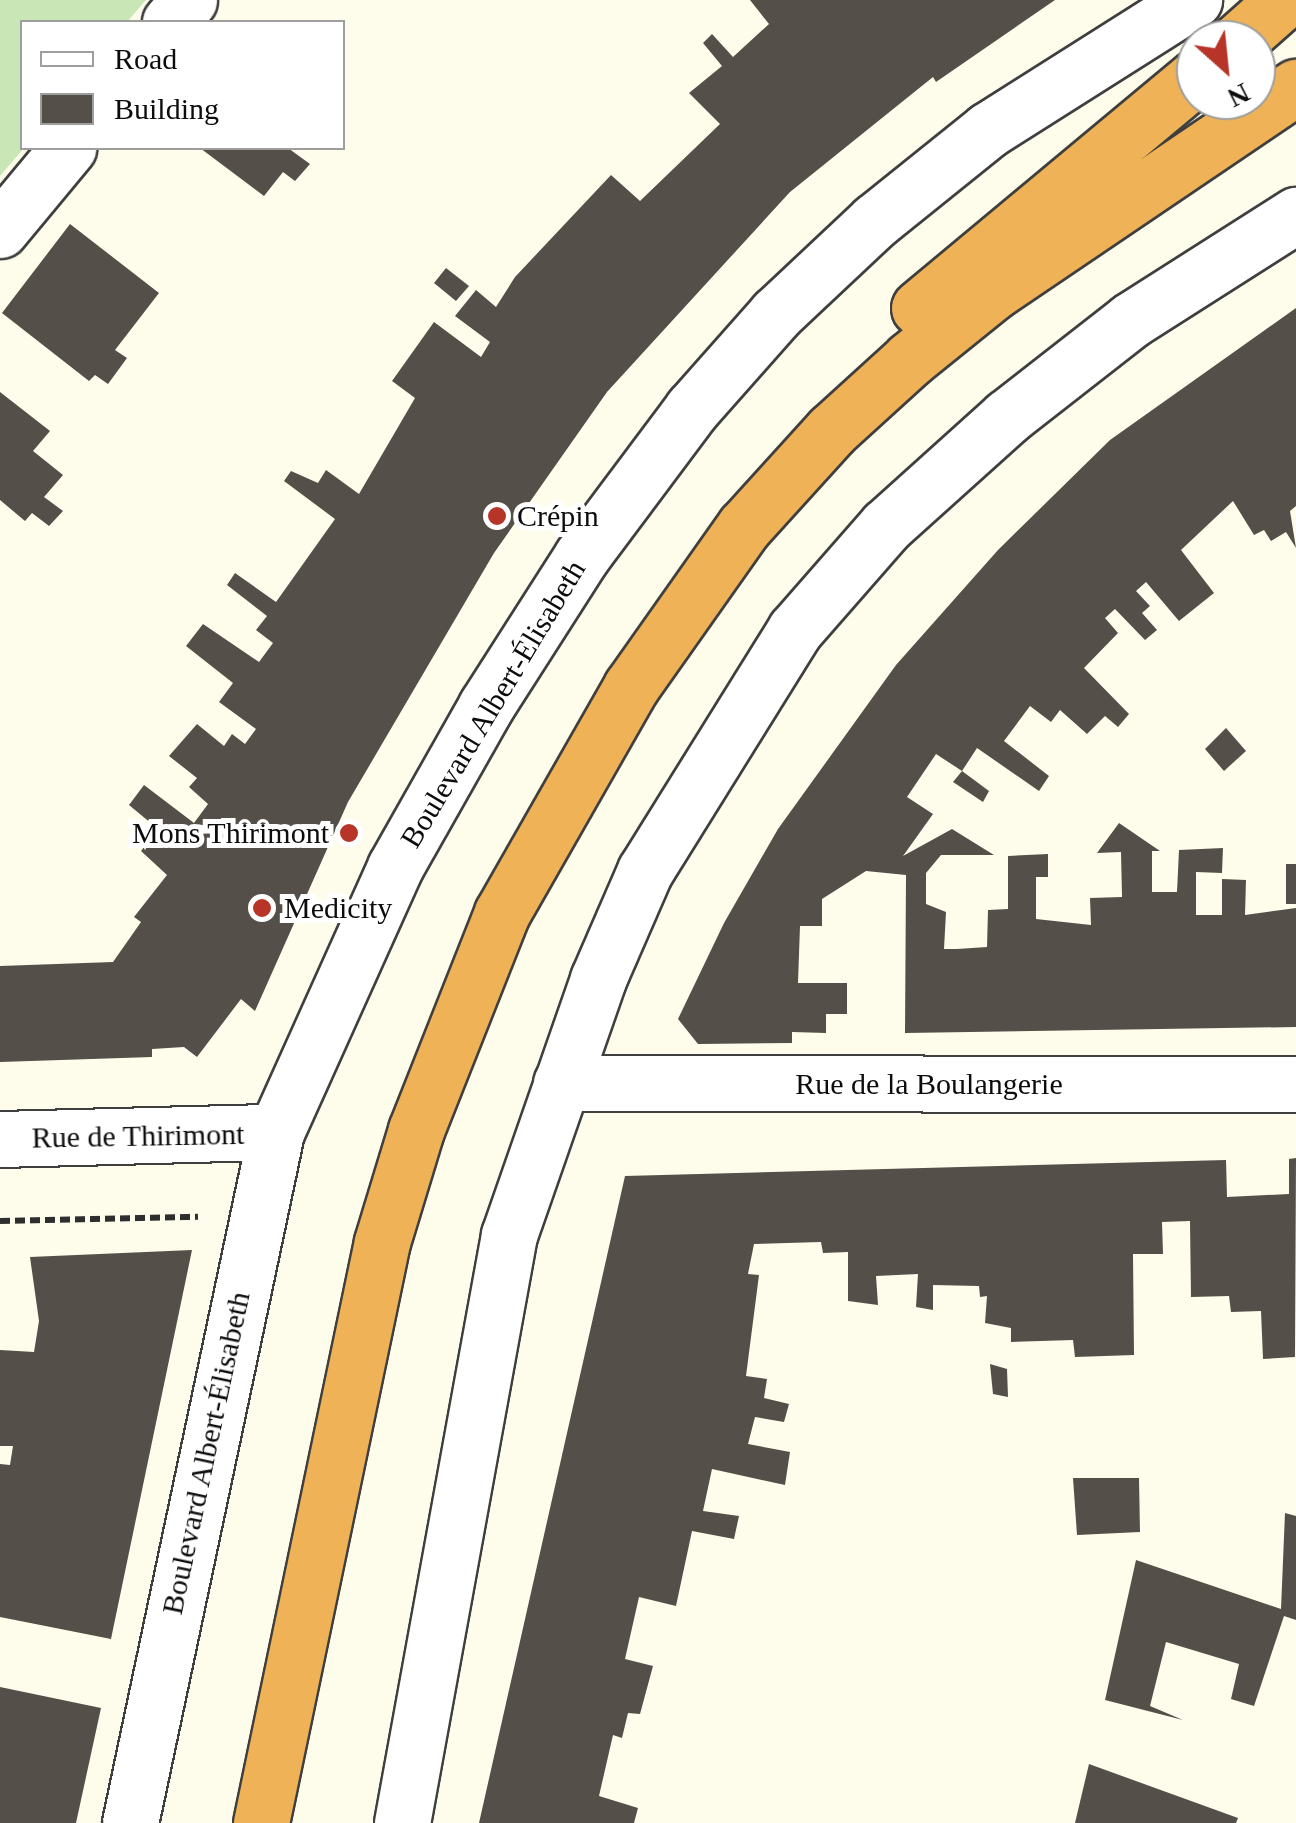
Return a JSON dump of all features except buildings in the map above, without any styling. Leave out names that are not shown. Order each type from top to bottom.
[{"type":"highway","points":[[1261,20],[1284,0]]},
{"type":"highway","points":[[502,913],[679,614],[744,527],[831,432],[993,292],[1296,87]]},
{"type":"highway","points":[[261,1823],[382,1242],[456,1016],[611,683],[715,517],[827,396],[960,270],[1176,93]]},
{"type":"highway","points":[[244,1823],[287,1699]]},
{"type":"highway","points":[[287,1699],[299,1823]]},
{"type":"street","points":[[172,20],[189,0]]},
{"type":"street","name":"Boulevard Albert-Élisabeth","points":[[130,1823],[252,1133],[486,706],[582,556],[692,409],[776,314],[875,221],[988,130],[1194,0]]},
{"type":"street","points":[[0,230],[66,150]]},
{"type":"street","points":[[402,1823],[509,1235],[561,1083],[645,872],[795,630],[886,526],[1007,417],[1131,320],[1296,215]]},
{"type":"street","name":"Rue de la Boulangerie","points":[[561,1083],[1296,1084]]},
{"type":"street","name":"Rue de Thirimont","points":[[0,1139],[252,1133]]},
{"type":"path","points":[[0,1221],[208,1216],[252,1133]]},
{"type":"green space","points":[[0,0],[146,0],[129,20],[20,20],[22,150],[0,176]]},
{"type":"place","name":"Crépin","points":[[497,516]]},
{"type":"place","name":"Mons Thirimont","points":[[349,833]]},
{"type":"place","name":"Medicity","points":[[262,908]]}]
